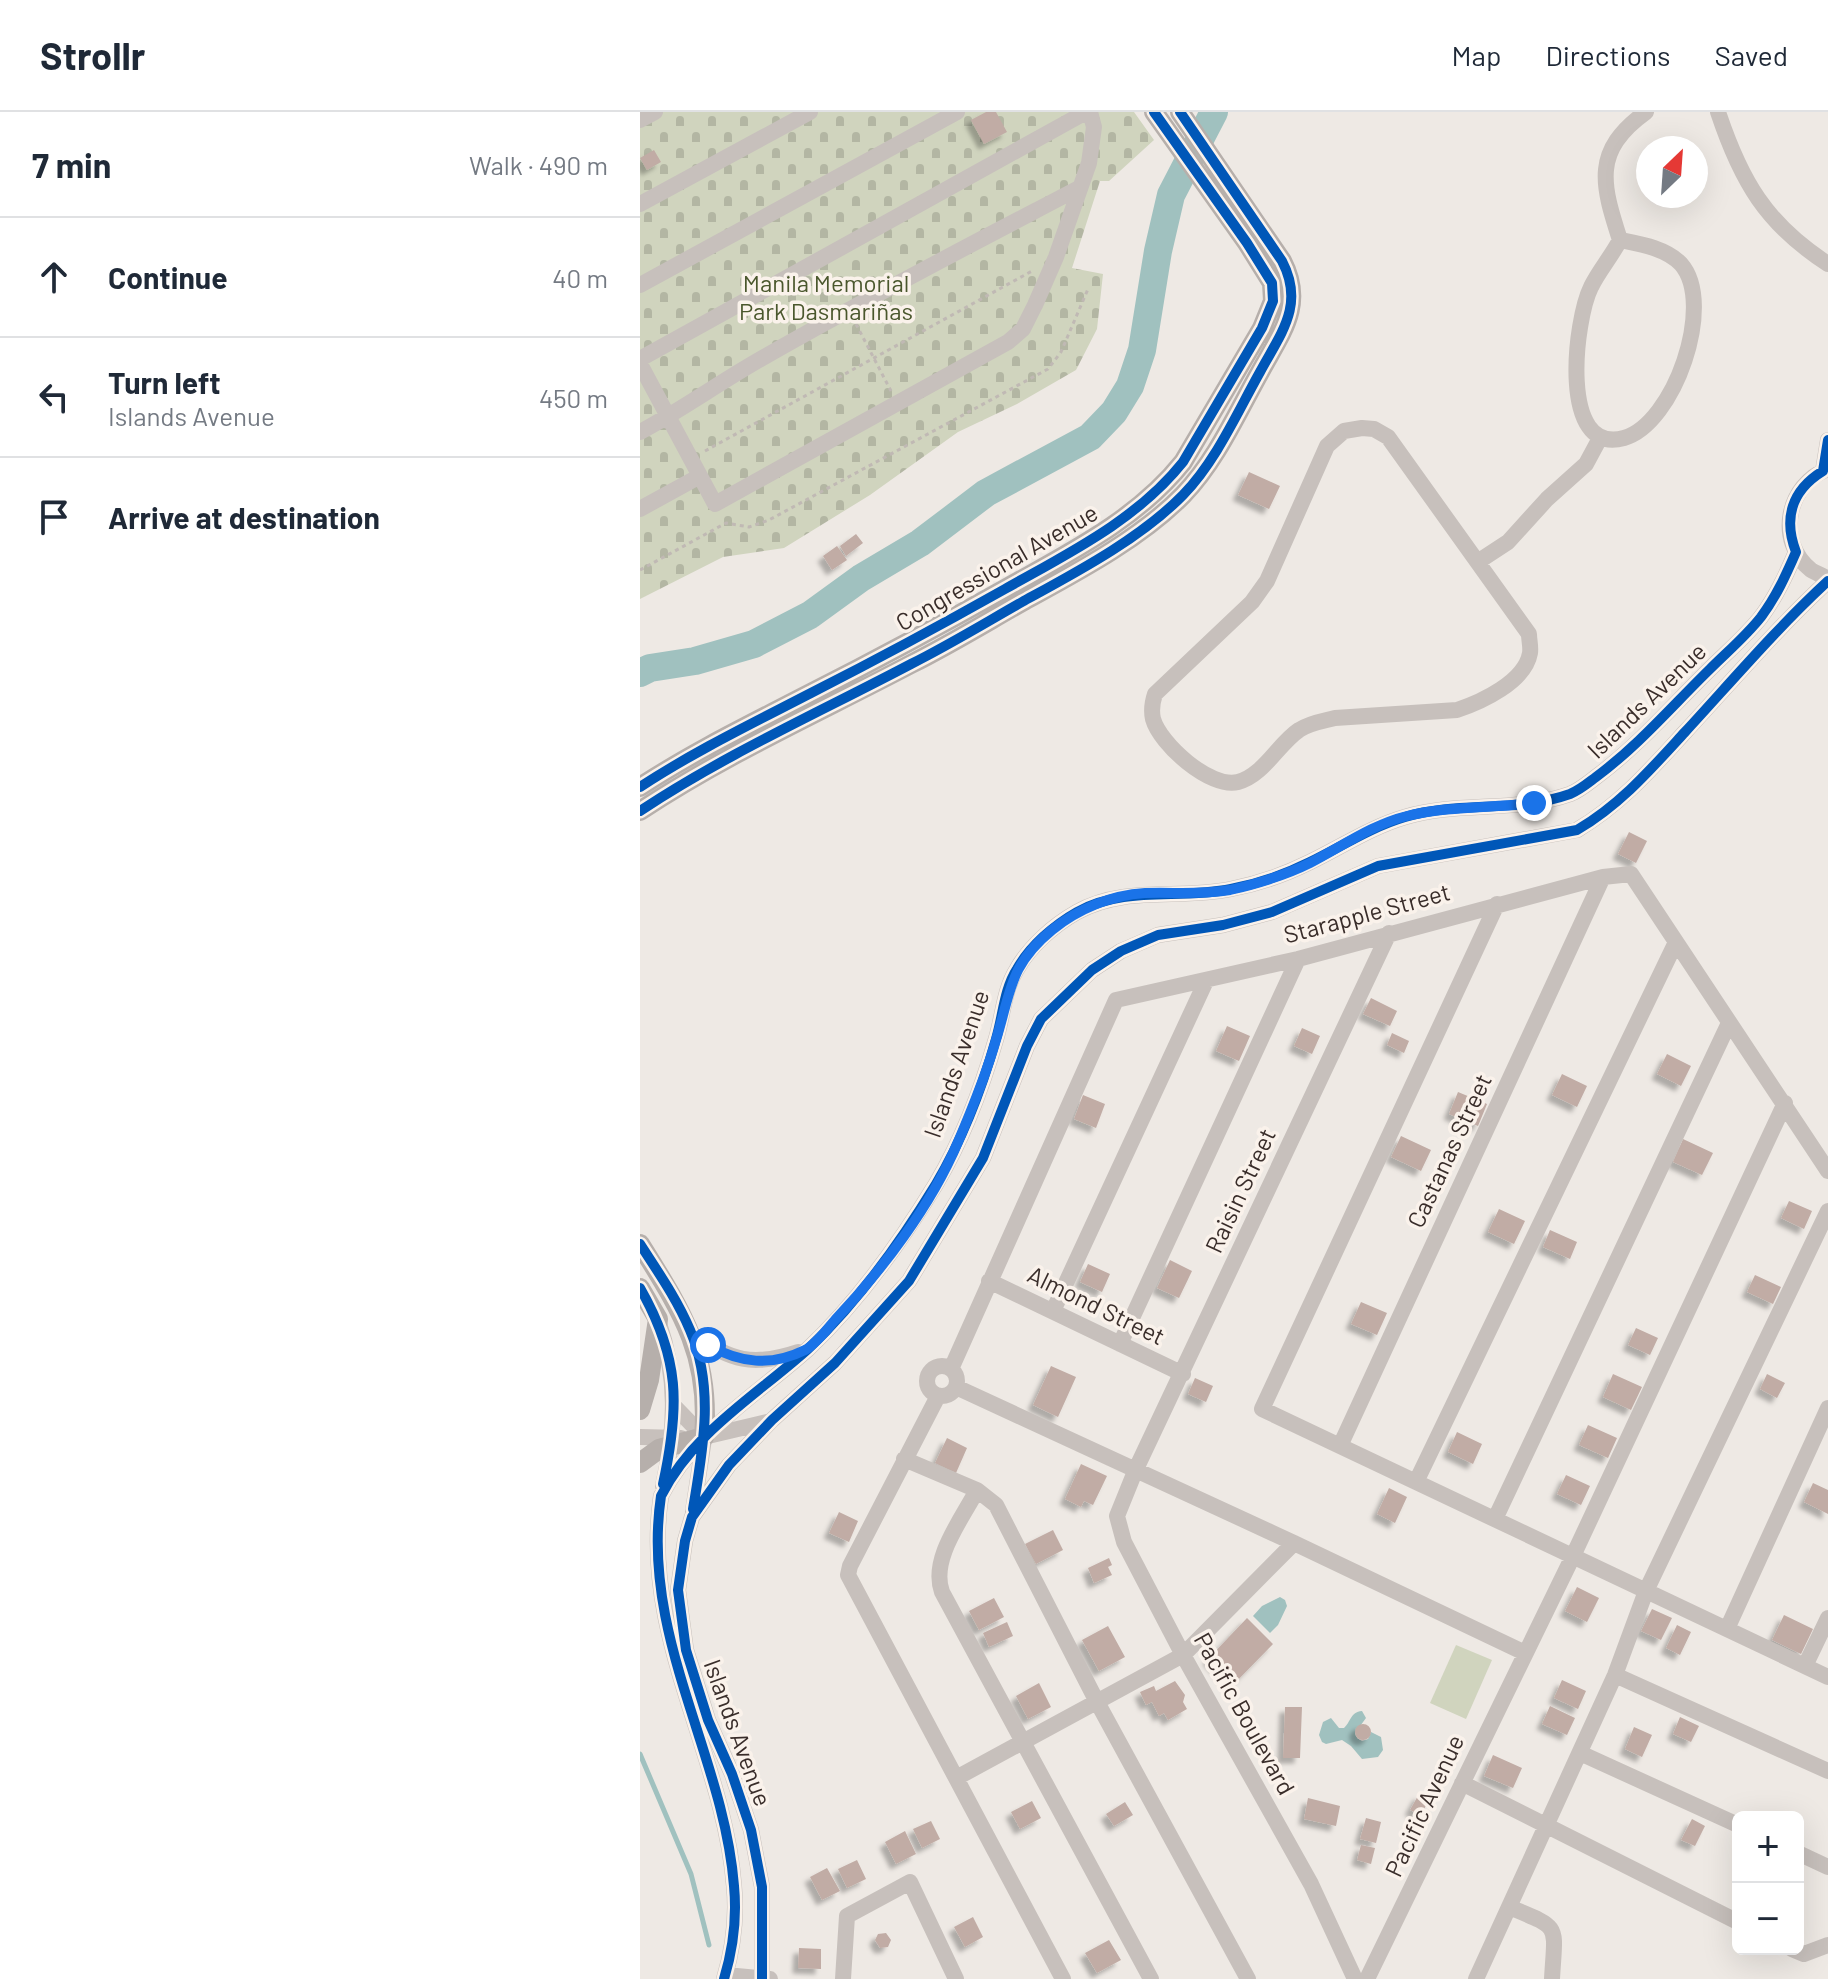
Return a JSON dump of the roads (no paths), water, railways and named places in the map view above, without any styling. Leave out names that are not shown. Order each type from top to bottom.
[{"type":"main road","points":[[1154,112],[1255,237],[1282,261],[1293,289]]},
{"type":"main road","points":[[1180,112],[1255,237],[1272,283],[1293,289]]},
{"type":"main road","name":"Congressional Avenue","points":[[640,787],[702,748],[879,658],[1043,568],[1138,506],[1170,478],[1201,433],[1268,317],[1273,301],[1272,283],[1282,261]]},
{"type":"main road","name":"Congressional Avenue","points":[[640,811],[709,766],[913,664],[1066,578],[1170,507],[1196,479],[1236,415],[1285,326],[1292,308],[1293,289]]},
{"type":"main road","points":[[640,1244],[674,1298],[692,1334],[706,1399],[704,1437],[671,1441],[640,1463]]},
{"type":"main road","points":[[640,1288],[658,1319],[649,1380],[640,1410]]},
{"type":"street","points":[[640,120],[655,112]]},
{"type":"street","points":[[640,204],[810,112]]},
{"type":"street","points":[[640,285],[957,112]]},
{"type":"street","points":[[1088,112],[1094,127],[1089,163],[1079,188],[1056,257],[1023,329],[1008,342],[715,504],[640,361],[1088,112]]},
{"type":"street","points":[[1620,240],[1667,253],[1681,264],[1690,279],[1694,299],[1683,368],[1654,419],[1624,438],[1600,438],[1594,433],[1579,399],[1576,349],[1591,287],[1620,240],[1607,200],[1604,176],[1610,149],[1623,132],[1646,112]]},
{"type":"street","points":[[1718,112],[1748,184],[1771,217],[1798,245],[1828,264]]},
{"type":"street","points":[[640,432],[848,310],[1079,188]]},
{"type":"street","points":[[1374,429],[1388,437],[1479,561],[1529,634],[1530,654],[1524,668],[1513,680],[1472,705],[1457,710],[1335,718],[1315,723],[1299,730],[1240,782],[1226,783],[1208,777],[1162,738],[1153,720],[1155,694],[1252,602],[1267,581],[1327,446],[1344,431],[1374,429]]},
{"type":"street","points":[[1479,561],[1508,542],[1526,520],[1586,464],[1600,438]]},
{"type":"street","points":[[1828,440],[1826,470],[1810,479],[1799,491],[1789,521],[1796,552],[1810,569],[1828,580]]},
{"type":"street","points":[[640,509],[700,476]]},
{"type":"street","name":"Islands Avenue","points":[[642,1563],[648,1528],[661,1496],[704,1437],[807,1349],[854,1300],[886,1260],[928,1196],[957,1145],[996,1039],[1014,972],[1051,931],[1076,913],[1105,900],[1144,893],[1189,895],[1229,890],[1265,880],[1305,865],[1374,829],[1407,816],[1534,803],[1575,793],[1643,739],[1739,642],[1773,600],[1796,552]]},
{"type":"street","name":"Islands Avenue","points":[[762,1978],[762,1887],[751,1830],[695,1683],[680,1619],[680,1564],[692,1517],[729,1465],[772,1420],[835,1363],[899,1293],[928,1254],[983,1158],[1027,1046],[1041,1019],[1092,970],[1121,951],[1158,935],[1223,925],[1272,912],[1378,866],[1577,830],[1604,814],[1635,787],[1772,636],[1828,580]]},
{"type":"street","name":"Starapple Street","points":[[989,1281],[1116,1000],[1298,959],[1603,877],[1631,874],[1676,942]]},
{"type":"street","name":"Castanas Street","points":[[1340,1446],[1603,877]]},
{"type":"street","points":[[1497,904],[1262,1409],[1828,1677]]},
{"type":"street","name":"Raisin Street","points":[[1136,1469],[1389,933]]},
{"type":"street","points":[[1676,942],[1828,1171]]},
{"type":"street","points":[[1416,1482],[1676,942]]},
{"type":"street","points":[[1120,1344],[1298,959]]},
{"type":"street","points":[[1053,1311],[1206,981]]},
{"type":"street","points":[[1495,1519],[1729,1023]]},
{"type":"street","name":"Pacific Avenue","points":[[1367,1979],[1573,1556],[1785,1103]]},
{"type":"street","points":[[957,1145],[983,1158]]},
{"type":"street","points":[[1476,1979],[1615,1675],[1646,1591],[1828,1211]]},
{"type":"street","points":[[951,1369],[989,1281]]},
{"type":"street","name":"Almond Street","points":[[989,1281],[1183,1374]]},
{"type":"street","points":[[658,1319],[671,1364],[674,1406],[661,1496]]},
{"type":"street","points":[[692,1334],[726,1355],[744,1361],[765,1362],[807,1349]]},
{"type":"street","points":[[942,1366],[951,1369],[956,1377],[956,1387],[950,1394],[938,1396],[928,1387],[929,1373],[942,1366]]},
{"type":"street","points":[[956,1387],[1525,1653]]},
{"type":"street","points":[[938,1396],[848,1575],[1063,1979]]},
{"type":"street","points":[[674,1406],[704,1437]]},
{"type":"street","points":[[1727,1629],[1828,1408]]},
{"type":"street","points":[[704,1437],[772,1420]]},
{"type":"street","points":[[640,1437],[671,1441]]},
{"type":"street","points":[[692,1517],[704,1437]]},
{"type":"street","points":[[904,1459],[977,1490],[996,1505],[1096,1700],[1248,1979]]},
{"type":"street","name":"Pacific Boulevard","points":[[1136,1469],[1117,1516],[1124,1542],[1183,1655],[1311,1884],[1355,1979]]},
{"type":"street","points":[[977,1490],[942,1557],[937,1580],[1151,1979]]},
{"type":"street","points":[[958,1777],[1183,1655],[1294,1543]]},
{"type":"street","points":[[1805,1666],[1828,1618]]},
{"type":"street","points":[[1615,1675],[1828,1771]]},
{"type":"street","name":"Islands Avenue","points":[[676,1719],[723,1832],[730,1861],[735,1913],[728,1978]]},
{"type":"street","points":[[1580,1753],[1732,1822]]},
{"type":"street","points":[[1462,1783],[1732,1919]]},
{"type":"street","points":[[1804,1856],[1828,1867]]},
{"type":"street","points":[[843,1979],[847,1916],[910,1882],[956,1979]]},
{"type":"street","points":[[1509,1907],[1548,1923],[1554,1931],[1552,1979]]},
{"type":"street","points":[[1804,1954],[1828,1945]]},
{"type":"street","points":[[728,1978],[770,1979]]},
{"type":"water","points":[[1280,1597],[1287,1606],[1278,1625],[1270,1633],[1253,1616],[1262,1606]]},
{"type":"water","points":[[1362,1711],[1366,1718],[1355,1733],[1362,1741],[1368,1739],[1371,1732],[1381,1737],[1383,1750],[1378,1757],[1362,1759],[1342,1740],[1322,1742],[1319,1735],[1323,1722],[1331,1718],[1339,1728],[1344,1728],[1353,1715]]},
{"type":"waterway","points":[[640,673],[754,644],[810,615],[861,578],[920,543],[986,493],[1090,437],[1114,412],[1130,386],[1142,350],[1158,251],[1171,195],[1214,112]]},
{"type":"waterway","points":[[640,1754],[691,1874],[709,1945]]},
{"type":"park label","name":"Manila Memorial Park Dasmariñas","points":[[826,298]]}]
